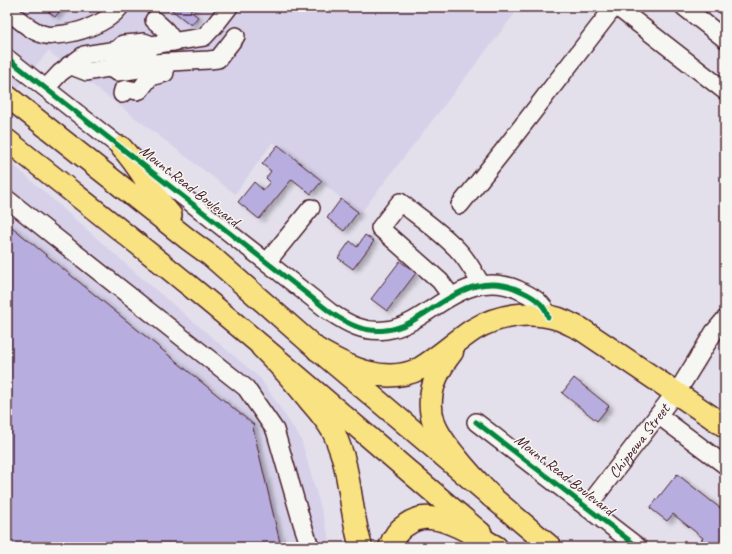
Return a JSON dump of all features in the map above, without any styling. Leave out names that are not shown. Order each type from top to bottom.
[{"type":"highway","points":[[318,350],[343,363],[364,371],[379,375],[394,376],[407,374],[421,368],[486,323],[502,318],[528,315],[548,317],[560,320],[581,330],[725,426]]},
{"type":"highway","points":[[467,335],[448,356],[439,371],[431,393],[432,415],[437,430],[452,452],[470,475],[492,497]]},
{"type":"highway","points":[[262,346],[305,394],[333,431],[345,465],[357,533],[361,547]]},
{"type":"highway","points":[[390,547],[394,537],[402,528],[413,521],[429,518],[447,522],[496,547]]},
{"type":"main road","points":[[7,96],[211,256]]},
{"type":"main road","points":[[7,140],[153,256],[262,346],[496,547]]},
{"type":"main road","points":[[121,147],[136,165],[170,214],[211,256],[318,350],[551,547]]},
{"type":"street","points":[[7,10],[31,29],[46,35],[81,30],[102,21],[115,13],[120,7]]},
{"type":"street","points":[[46,88],[60,72],[84,55],[117,50],[123,44],[144,42],[152,46],[204,37],[229,7]]},
{"type":"street","points":[[460,204],[615,7],[725,91]]},
{"type":"street","points":[[684,7],[725,39]]},
{"type":"street","points":[[154,20],[166,30],[171,36],[173,42]]},
{"type":"street","points":[[70,65],[87,72],[108,68],[117,72],[144,68],[157,63],[218,59],[236,36]]},
{"type":"street","name":"Mount Read Boulevard","points":[[7,58],[330,312],[344,321],[359,328],[386,330],[400,327],[414,320],[451,296]]},
{"type":"street","points":[[122,94],[123,90],[127,89],[137,91],[140,90],[150,77],[165,73],[157,63]]},
{"type":"street","points":[[7,198],[246,388],[276,430],[310,547]]},
{"type":"street","points":[[482,284],[458,250],[448,240],[400,202],[380,228],[440,281],[451,296],[463,290],[482,284],[499,284],[513,287],[536,299],[543,306],[548,317]]},
{"type":"street","points":[[266,262],[311,208]]},
{"type":"street","name":"Chippewa Street","points":[[587,507],[687,376],[720,337],[725,319]]},
{"type":"street","points":[[658,414],[725,464]]},
{"type":"street","name":"Mount Read Boulevard","points":[[476,422],[638,547]]},
{"type":"shaded area","points":[[7,7],[520,7],[360,214],[273,142],[235,194],[48,51],[7,102]]},
{"type":"shaded area","points":[[7,159],[144,280],[260,378],[301,439],[332,547],[7,547]]},
{"type":"building","points":[[43,7],[63,7],[55,17]]},
{"type":"building","points":[[168,7],[193,7],[190,11],[198,17],[191,25]]},
{"type":"building","points":[[278,145],[322,181],[311,194],[292,179],[259,219],[238,202],[254,182],[263,190],[270,182],[266,178],[271,171],[262,164]]},
{"type":"building","points":[[341,199],[358,212],[344,231],[327,218]]},
{"type":"building","points":[[7,223],[254,425],[253,428],[281,547],[7,547]]},
{"type":"building","points":[[365,235],[374,241],[353,269],[338,258],[350,241],[357,247]]},
{"type":"building","points":[[400,261],[416,273],[387,311],[371,299]]},
{"type":"building","points":[[574,378],[609,406],[597,421],[562,393]]},
{"type":"building","points":[[677,474],[725,512],[725,545],[723,547],[702,547],[698,544],[703,538],[673,514],[667,521],[650,508]]},
{"type":"cycle path","points":[[7,58],[330,312],[356,327],[378,331],[393,329],[416,319],[454,295],[476,286],[487,284],[499,284],[511,287],[527,294],[542,305],[547,312],[548,317]]},
{"type":"cycle path","points":[[476,422],[638,547]]}]
